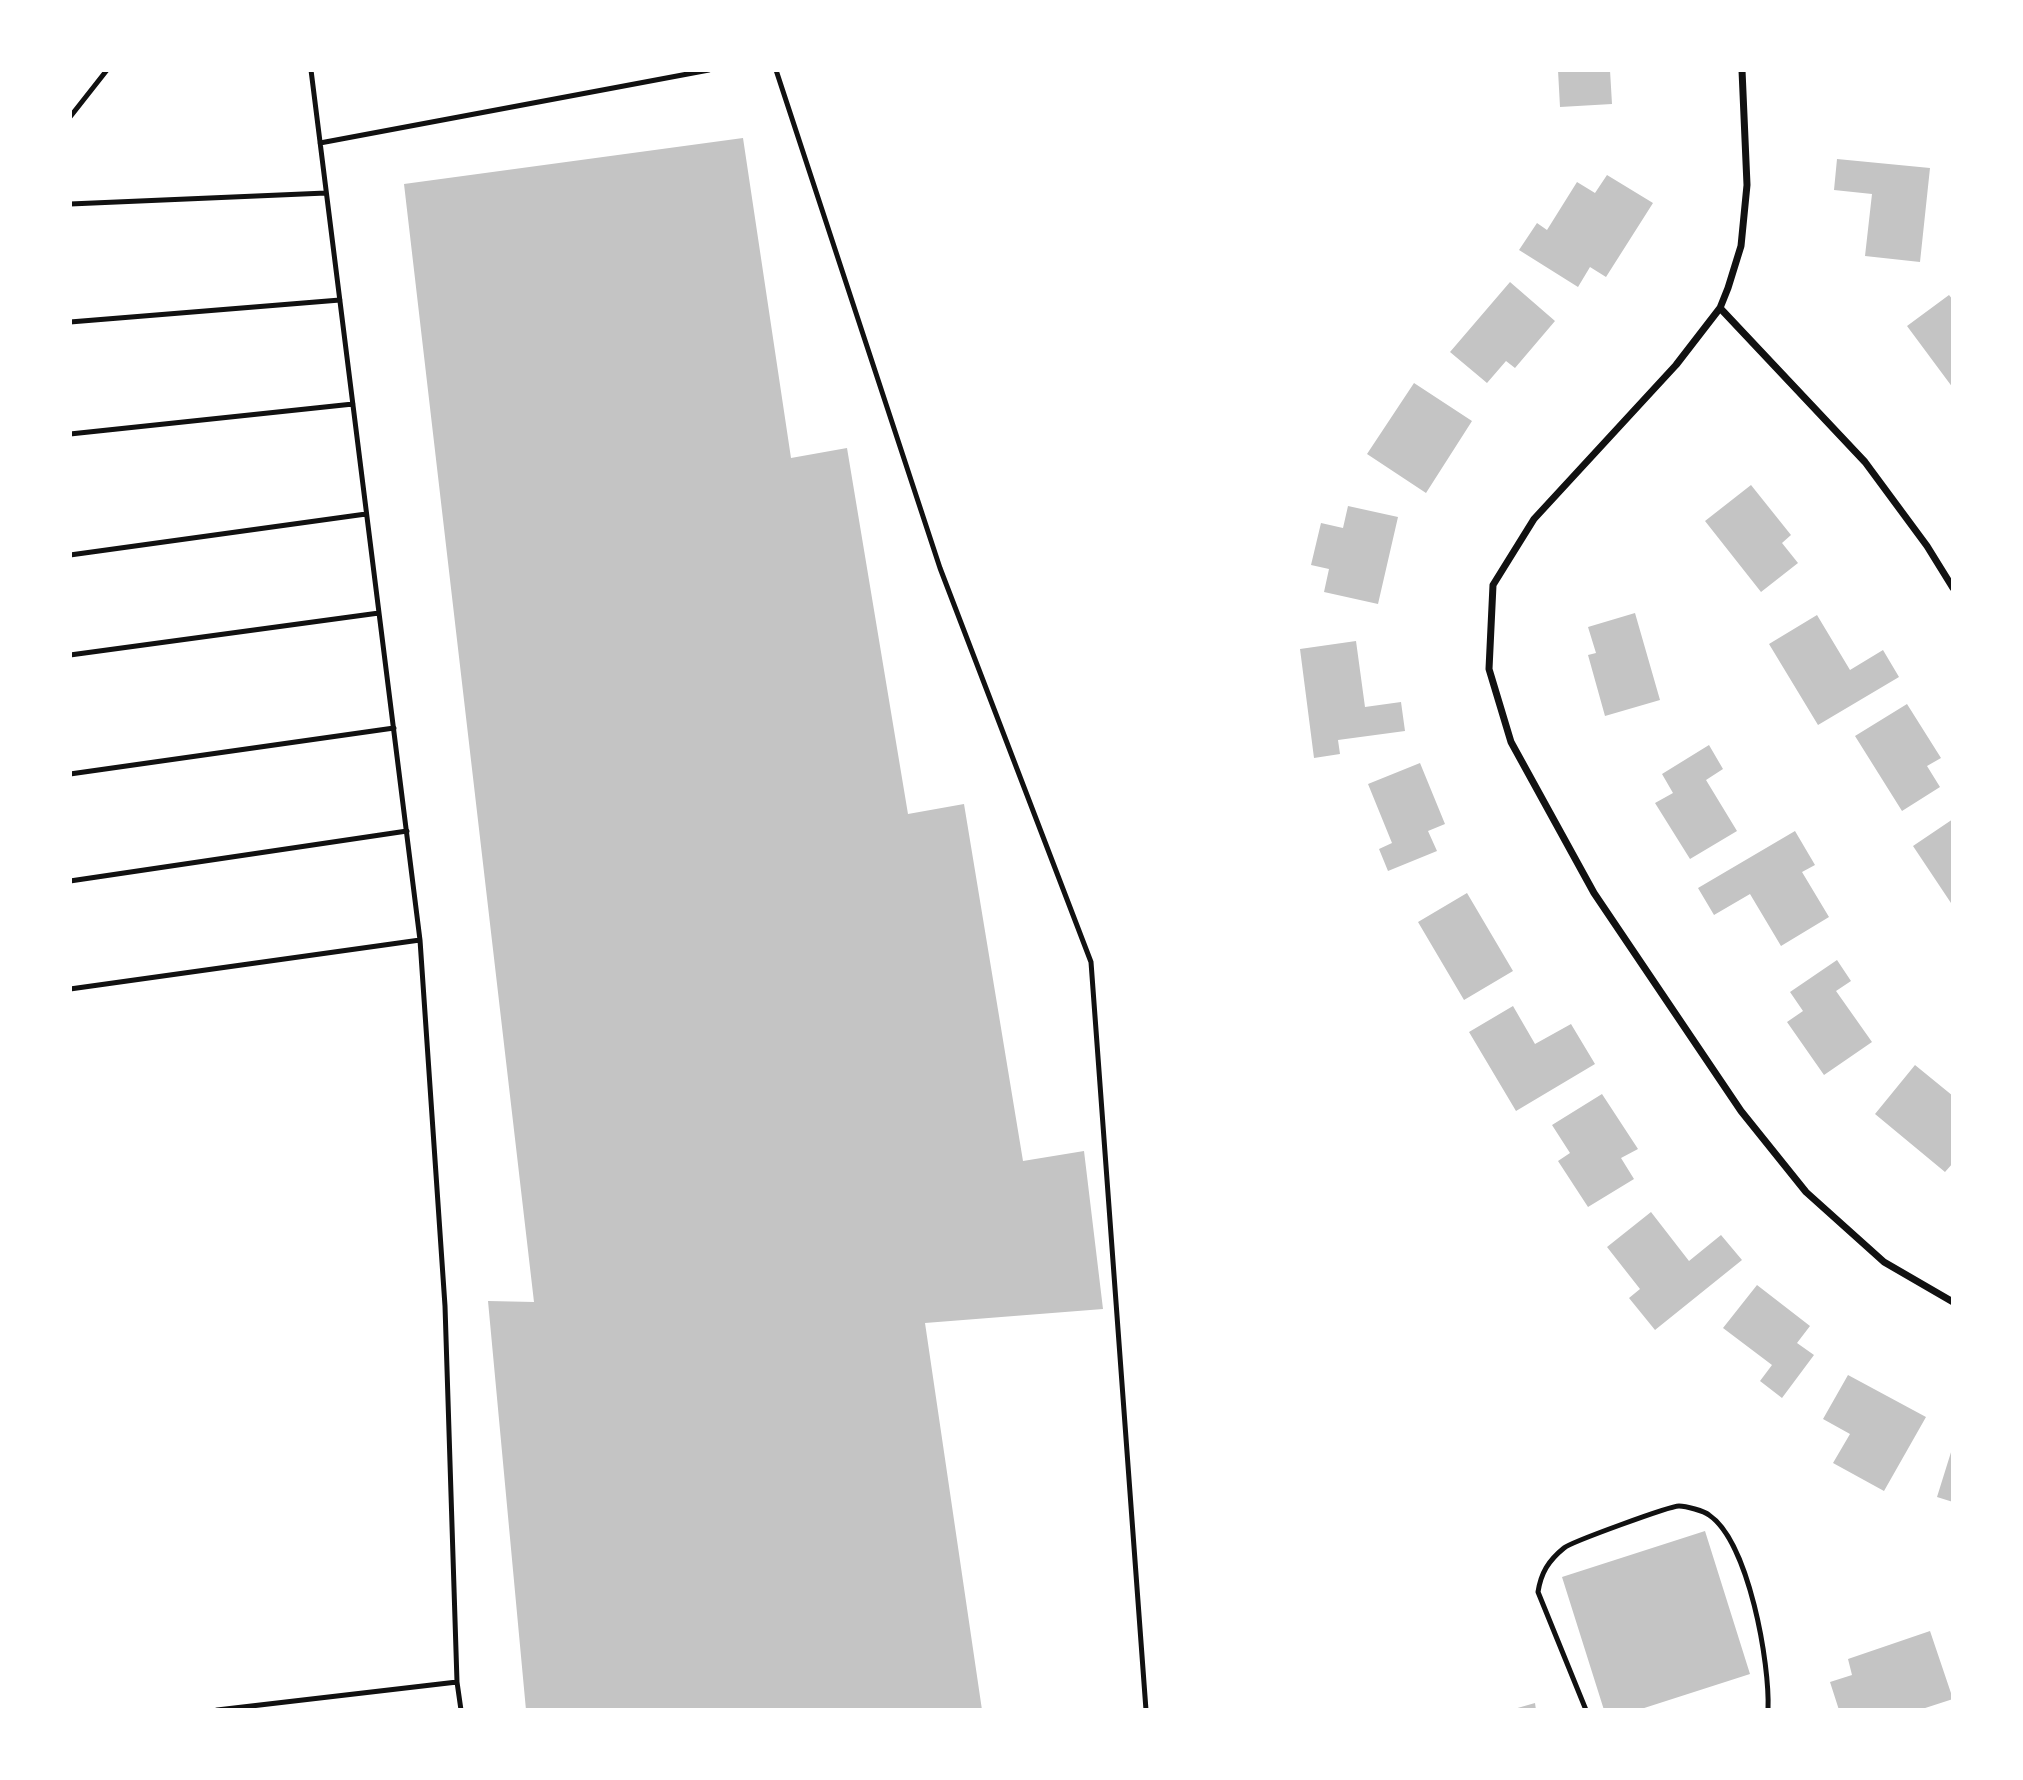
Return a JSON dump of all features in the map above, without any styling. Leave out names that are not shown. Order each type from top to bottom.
[{"type":"street","points":[[1742,70],[1747,185],[1741,246],[1720,308],[1676,365],[1534,519],[1493,585],[1489,669],[1511,742],[1582,872],[1741,1111],[1806,1192],[1884,1262],[1953,1302]]},
{"type":"street","points":[[1720,308],[1865,461],[1927,546],[1953,588]]},
{"type":"lane","points":[[70,117],[107,70]]},
{"type":"lane","points":[[310,70],[421,940],[445,1306],[457,1682],[461,1710]]},
{"type":"lane","points":[[320,143],[709,70]]},
{"type":"lane","points":[[776,70],[940,568],[1091,962],[1146,1710]]},
{"type":"lane","points":[[70,204],[326,193]]},
{"type":"lane","points":[[70,322],[340,300]]},
{"type":"lane","points":[[70,434],[353,404]]},
{"type":"lane","points":[[70,555],[366,514]]},
{"type":"lane","points":[[70,655],[379,613]]},
{"type":"lane","points":[[70,775],[394,728]]},
{"type":"lane","points":[[70,881],[407,831]]},
{"type":"lane","points":[[70,989],[421,940]]},
{"type":"lane","points":[[1586,1710],[1538,1592],[1541,1572],[1566,1546],[1679,1506],[1709,1514],[1723,1529],[1738,1553],[1763,1643],[1768,1710]]},
{"type":"lane","points":[[217,1710],[457,1682]]},
{"type":"building","points":[[1558,70],[1610,70],[1612,104],[1560,107]]},
{"type":"building","points":[[743,138],[791,458],[847,448],[908,814],[964,804],[1023,1161],[1084,1151],[1103,1309],[925,1323],[982,1710],[526,1710],[488,1301],[534,1302],[404,184]]},
{"type":"building","points":[[1837,159],[1930,168],[1920,262],[1865,256],[1872,194],[1834,190]]},
{"type":"building","points":[[1607,175],[1653,203],[1606,277],[1590,267],[1578,287],[1519,250],[1537,223],[1547,230],[1577,182],[1595,193]]},
{"type":"building","points":[[1510,282],[1555,321],[1515,368],[1506,361],[1487,383],[1450,352]]},
{"type":"building","points":[[1949,295],[1953,300],[1953,388],[1907,326]]},
{"type":"building","points":[[1414,383],[1472,421],[1426,493],[1367,454]]},
{"type":"building","points":[[1751,485],[1791,535],[1782,543],[1798,563],[1761,592],[1705,521]]},
{"type":"building","points":[[1348,506],[1398,517],[1378,604],[1324,592],[1329,569],[1311,565],[1321,523],[1343,528]]},
{"type":"building","points":[[1635,613],[1660,700],[1605,716],[1588,655],[1596,653],[1588,627]]},
{"type":"building","points":[[1817,615],[1850,670],[1883,650],[1899,677],[1818,725],[1769,644]]},
{"type":"building","points":[[1356,641],[1365,707],[1401,702],[1405,731],[1338,740],[1340,754],[1314,758],[1300,649]]},
{"type":"building","points":[[1907,704],[1941,758],[1927,766],[1940,787],[1902,811],[1855,736]]},
{"type":"building","points":[[1709,745],[1723,769],[1706,780],[1737,831],[1690,859],[1655,803],[1673,793],[1662,774]]},
{"type":"building","points":[[1420,763],[1445,824],[1428,831],[1437,851],[1388,871],[1379,849],[1392,843],[1368,784]]},
{"type":"building","points":[[1953,819],[1953,906],[1913,846]]},
{"type":"building","points":[[1795,831],[1815,865],[1802,872],[1829,917],[1781,946],[1750,894],[1714,915],[1698,888]]},
{"type":"building","points":[[1467,893],[1513,971],[1464,1000],[1418,922]]},
{"type":"building","points":[[1837,960],[1851,981],[1836,991],[1872,1042],[1824,1075],[1787,1022],[1803,1011],[1790,992]]},
{"type":"building","points":[[1513,1006],[1535,1044],[1571,1024],[1595,1064],[1516,1111],[1469,1032]]},
{"type":"building","points":[[1915,1065],[1953,1096],[1953,1163],[1945,1172],[1875,1114]]},
{"type":"building","points":[[1602,1094],[1638,1149],[1621,1158],[1634,1179],[1588,1207],[1558,1161],[1570,1153],[1552,1125]]},
{"type":"building","points":[[1651,1212],[1689,1261],[1721,1235],[1742,1260],[1655,1330],[1629,1298],[1640,1289],[1607,1247]]},
{"type":"building","points":[[1757,1285],[1810,1326],[1797,1343],[1814,1355],[1782,1398],[1760,1381],[1772,1365],[1723,1328]]},
{"type":"building","points":[[1848,1375],[1926,1417],[1884,1491],[1833,1463],[1850,1434],[1823,1419]]},
{"type":"building","points":[[1953,1449],[1953,1502],[1937,1497]]},
{"type":"building","points":[[1705,1531],[1750,1674],[1638,1710],[1604,1710],[1562,1577]]},
{"type":"building","points":[[1930,1631],[1953,1699],[1919,1710],[1839,1710],[1830,1682],[1852,1675],[1848,1659]]},
{"type":"building","points":[[1535,1703],[1536,1710],[1514,1710],[1514,1709]]}]
